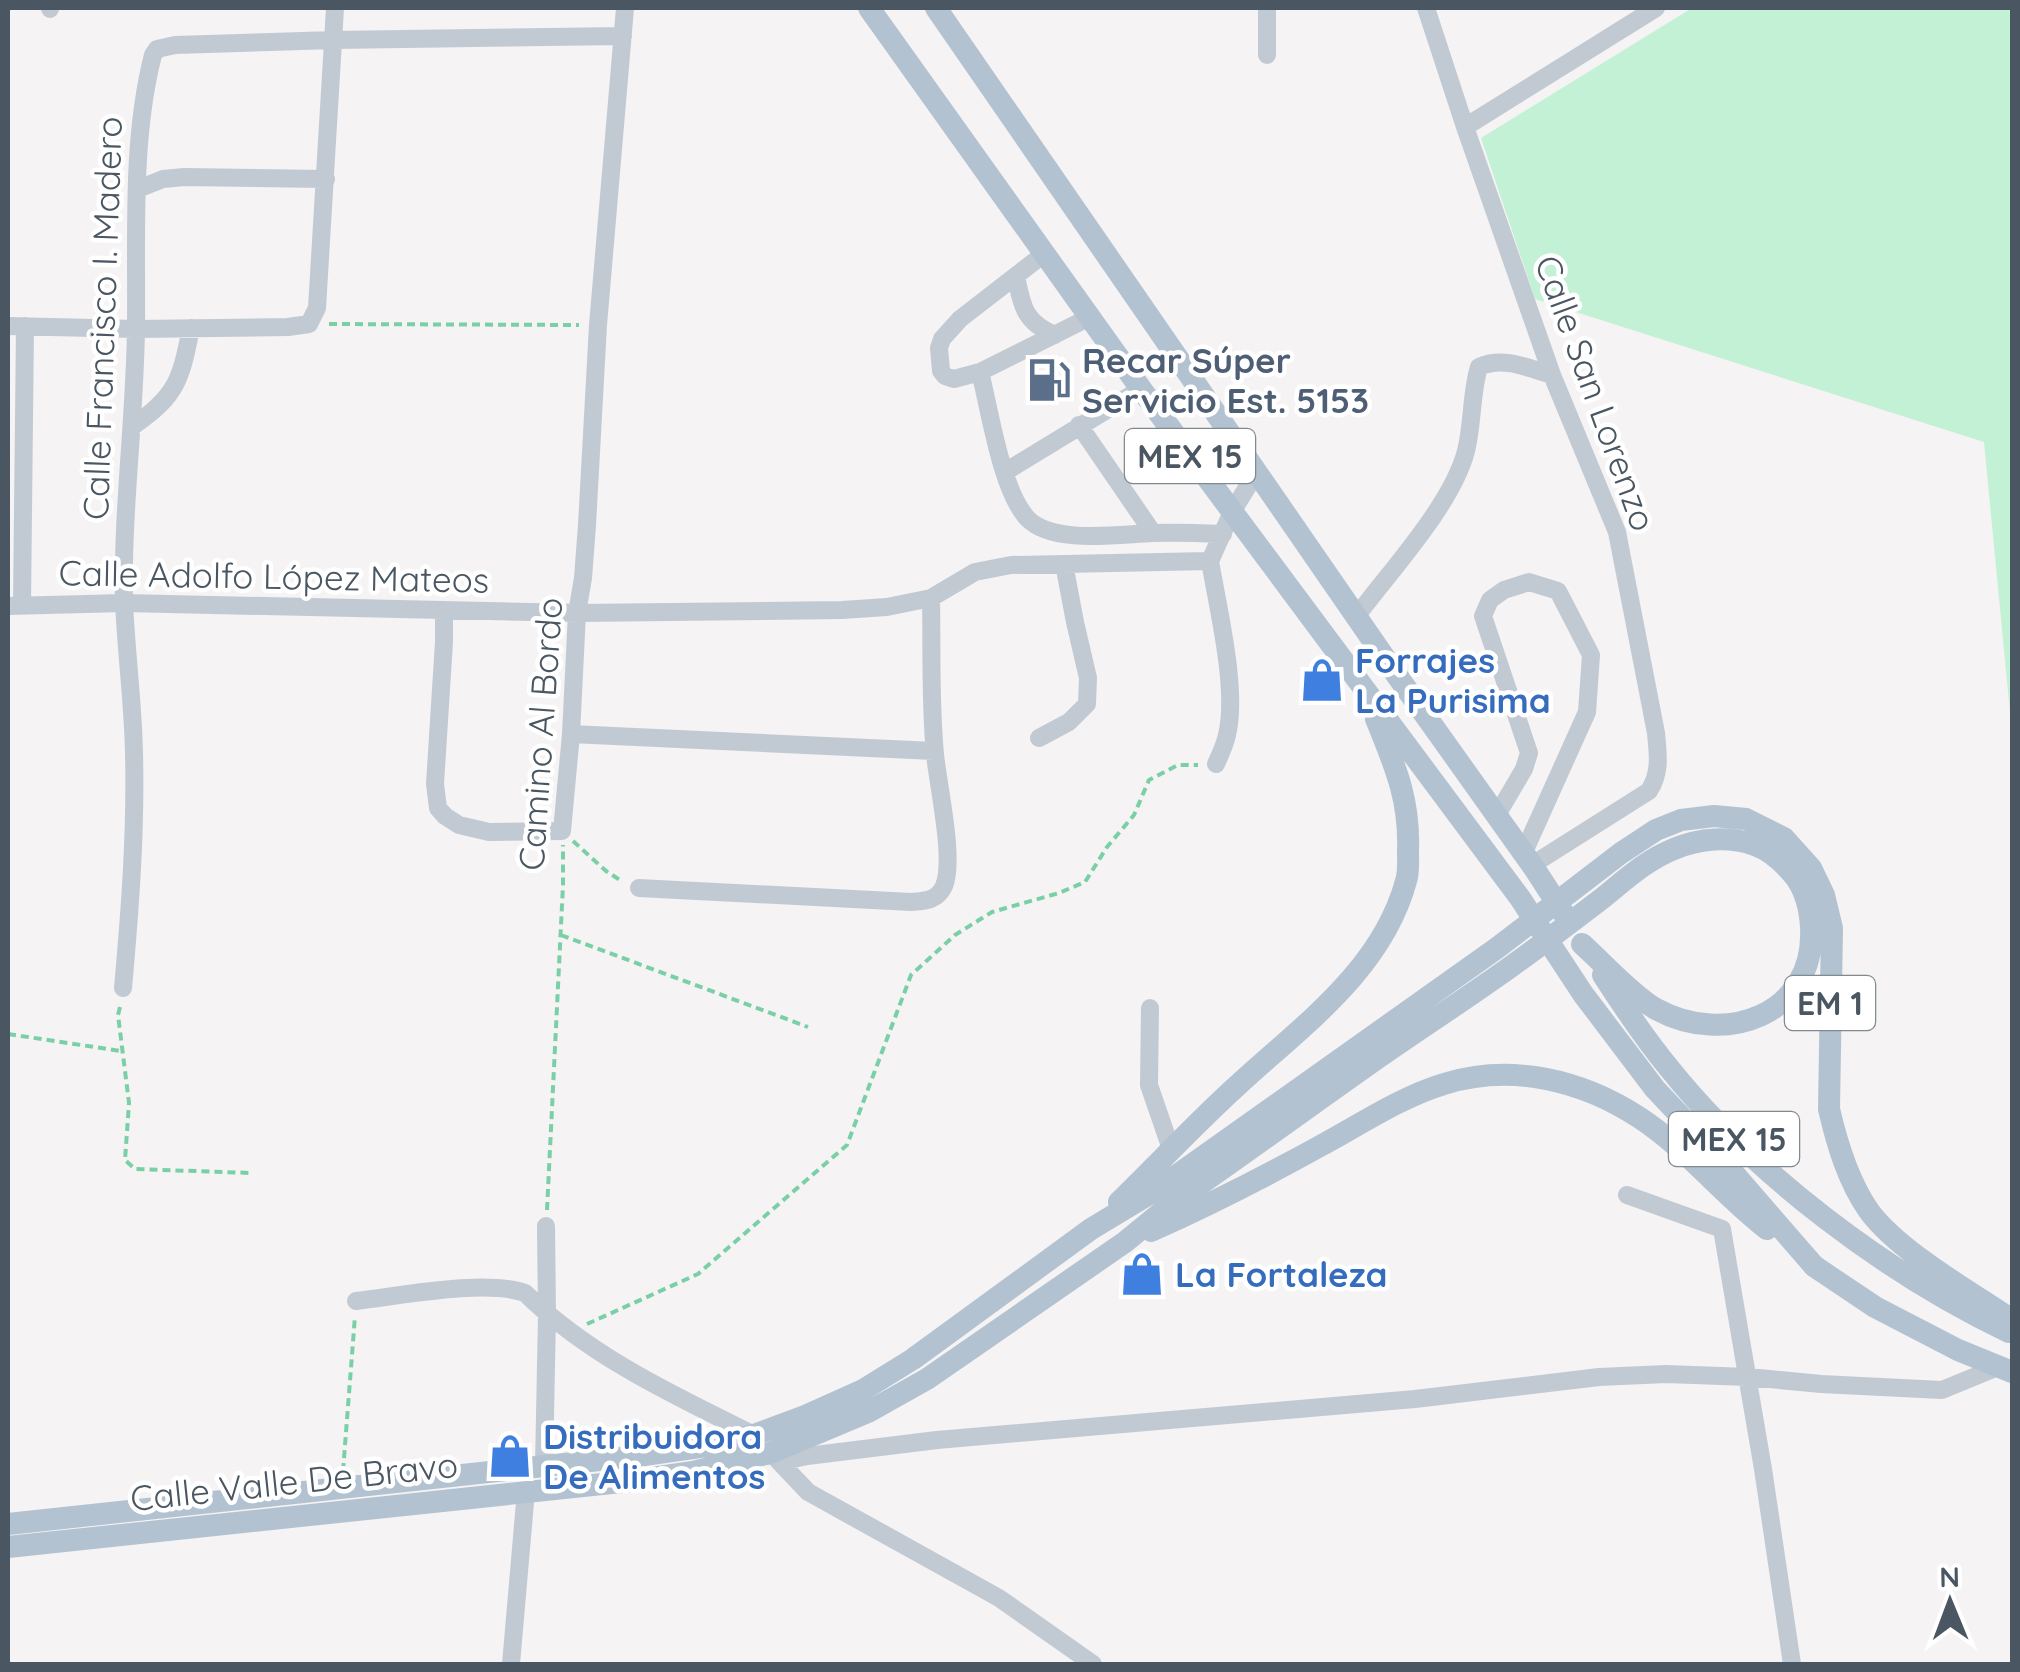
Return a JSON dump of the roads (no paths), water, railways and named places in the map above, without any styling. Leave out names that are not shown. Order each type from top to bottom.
[{"type":"main road","name":"MEX 15","points":[[869,8],[1141,389],[1227,523],[1363,688],[1520,898],[1583,994],[1655,1089],[1814,1266],[1875,1307],[1958,1350],[2005,1369]]},
{"type":"main road","name":"MEX 15","points":[[936,8],[1356,617],[1528,858],[1669,1069],[1748,1154],[1865,1247],[1967,1312],[2012,1333]]},
{"type":"main road","name":"EM 1","points":[[1092,1229],[1241,1082],[1318,1014],[1348,982],[1388,928],[1407,879],[1409,830],[1405,797],[1363,688]]},
{"type":"main road","name":"EM 1","points":[[1124,1242],[1504,958],[1588,877],[1656,830],[1681,820],[1714,816],[1746,819],[1784,838],[1810,868],[1824,894],[1832,928],[1829,1109],[1850,1178],[1870,1212],[1902,1244],[2012,1320]]},
{"type":"main road","name":"EM 1","points":[[1092,1229],[1504,958],[1599,900],[1643,865],[1675,848],[1726,839],[1758,846],[1784,862],[1804,888],[1812,946],[1806,970],[1791,994],[1769,1012],[1746,1022],[1715,1026],[1688,1022],[1653,1008],[1582,944]]},
{"type":"main road","name":"EM 1","points":[[1124,1242],[1227,1195],[1390,1107],[1442,1084],[1483,1074],[1521,1074],[1569,1084],[1607,1098],[1643,1120],[1759,1223],[1814,1266]]},
{"type":"main road","name":"Calle Valle De Bravo","points":[[8,1524],[695,1448],[768,1450],[806,1416],[863,1390],[913,1360],[1092,1229]]},
{"type":"main road","name":"Calle Valle De Bravo","points":[[8,1548],[693,1472],[768,1450],[870,1411],[927,1378],[1124,1242]]},
{"type":"street","points":[[15,606],[16,326],[136,329],[309,324],[317,308],[335,8]]},
{"type":"street","name":"Camino Al Bordo","points":[[444,611],[435,784],[438,808],[460,824],[489,832],[562,830],[625,8]]},
{"type":"street","points":[[1267,8],[1267,55]]},
{"type":"street","name":"Calle San Lorenzo","points":[[1426,8],[1552,375],[1617,532],[1656,734],[1659,765],[1657,780],[1649,791],[1528,858]]},
{"type":"street","points":[[1465,126],[1656,8]]},
{"type":"street","points":[[333,40],[624,36]]},
{"type":"street","name":"Calle Francisco I. Madero","points":[[123,988],[135,824],[124,603],[125,529],[144,96],[154,55],[164,46],[333,40]]},
{"type":"street","points":[[138,189],[184,176],[326,179]]},
{"type":"street","points":[[1044,254],[960,319],[942,338],[941,371],[954,379],[980,372],[1090,317]]},
{"type":"street","points":[[1016,276],[1031,321],[1055,334]]},
{"type":"street","points":[[132,426],[154,412],[171,394],[180,377],[191,328]]},
{"type":"street","points":[[1356,617],[1456,479],[1466,452],[1478,367],[1508,362],[1552,375]]},
{"type":"street","points":[[980,372],[1005,472],[1016,502],[1035,525],[1060,534],[1102,536],[1227,523]]},
{"type":"street","points":[[1005,472],[1141,389]]},
{"type":"street","points":[[1079,425],[1153,533]]},
{"type":"street","points":[[1216,764],[1229,724],[1229,690],[1210,562],[1256,473]]},
{"type":"street","name":"Calle Adolfo López Mateos","points":[[15,606],[124,603],[576,613],[842,610],[932,598],[976,572],[1010,565],[1210,562]]},
{"type":"street","points":[[1039,738],[1069,722],[1087,704],[1088,678],[1064,564]]},
{"type":"street","points":[[1497,815],[1529,753],[1484,616],[1490,600],[1504,590],[1529,582],[1558,591],[1591,655],[1586,712],[1528,858]]},
{"type":"street","points":[[639,888],[780,897],[928,901],[937,897],[946,877],[947,853],[934,751],[932,598]]},
{"type":"street","points":[[571,734],[934,751]]},
{"type":"street","points":[[1150,1008],[1149,1084],[1171,1149]]},
{"type":"street","points":[[1627,1194],[1722,1229],[1792,1664]]},
{"type":"street","points":[[544,1466],[546,1226]]},
{"type":"street","points":[[356,1301],[482,1288],[525,1293],[570,1332],[768,1450],[808,1492],[999,1598],[1093,1664]]},
{"type":"street","points":[[768,1450],[807,1456],[1076,1426],[1416,1399],[1599,1378],[1666,1374],[1942,1390],[2005,1369]]},
{"type":"street","points":[[511,1664],[526,1492]]},
{"type":"place","name":"Recar Súper Servicio Est. 5153","points":[[1049,380]]},
{"type":"place","name":"Forrajes La Purisima","points":[[1322,680]]},
{"type":"place","name":"La Fortaleza","points":[[1142,1274]]},
{"type":"place","name":"Distribuidora De Alimentos","points":[[510,1456]]}]
